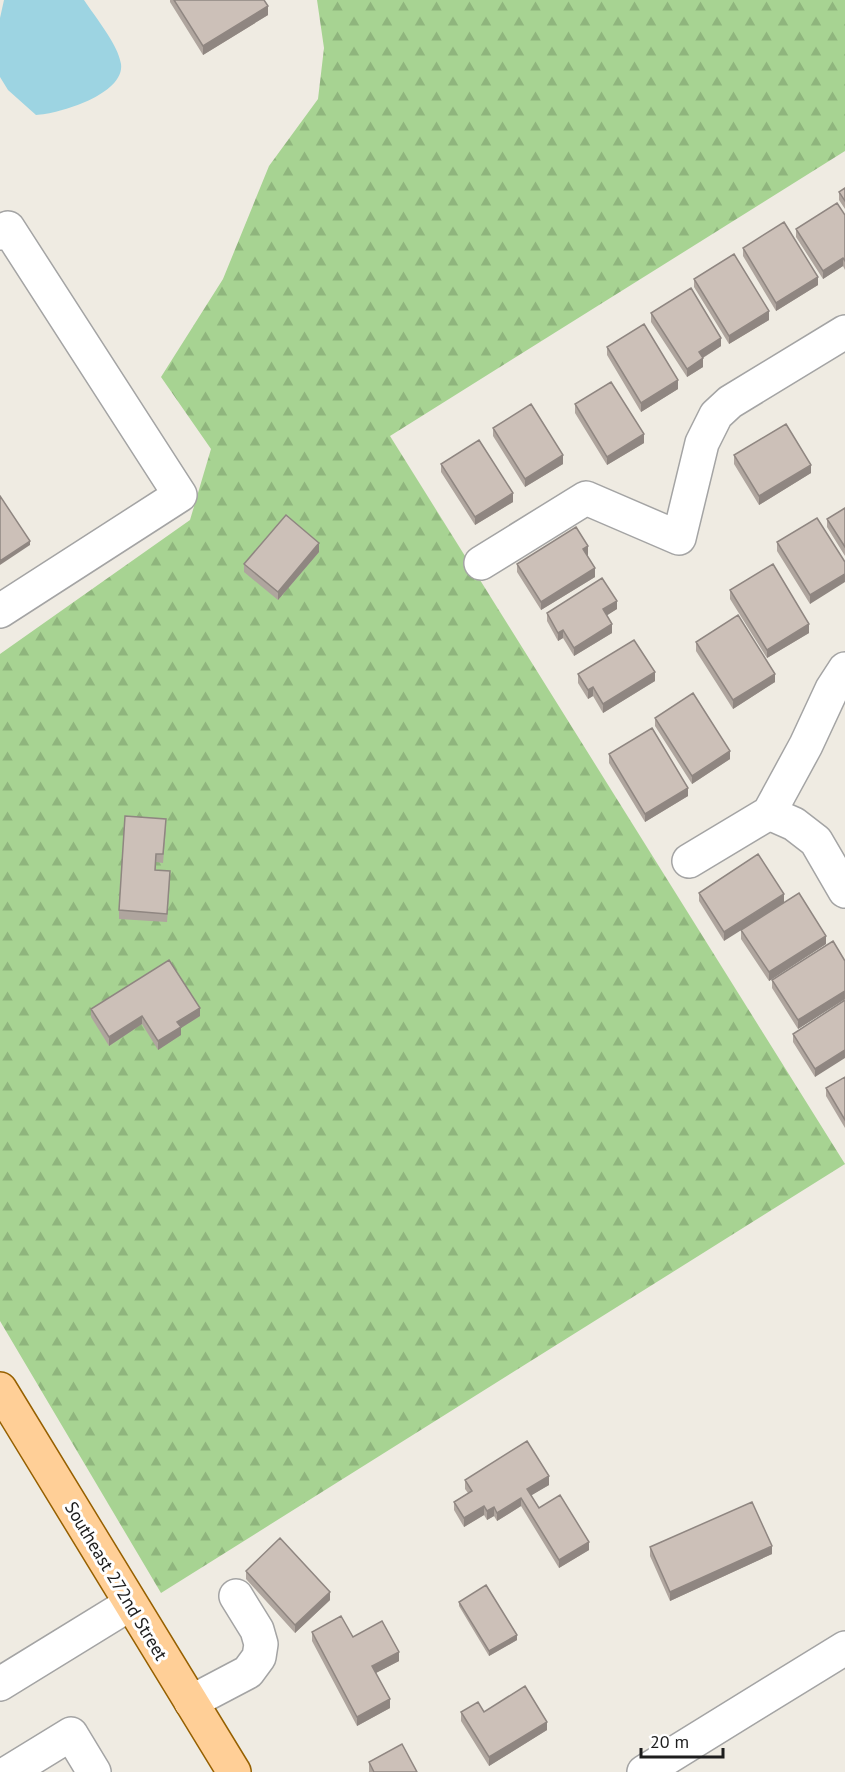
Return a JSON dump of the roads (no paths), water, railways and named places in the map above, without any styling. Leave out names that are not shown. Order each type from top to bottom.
[{"type":"main road","name":"Southeast 272nd Street","points":[[0,1389],[234,1772]]},
{"type":"street","points":[[0,233],[8,228],[180,495],[0,611]]},
{"type":"street","points":[[482,562],[586,498],[679,538],[702,443],[716,415],[730,402],[845,332]]},
{"type":"street","points":[[689,861],[769,813],[806,745],[832,689],[845,669]]},
{"type":"street","points":[[769,813],[794,824],[816,842],[845,891]]},
{"type":"street","points":[[191,1702],[248,1672],[259,1657],[261,1644],[257,1630],[236,1596]]},
{"type":"street","points":[[0,1684],[130,1604]]},
{"type":"street","points":[[644,1772],[845,1647]]},
{"type":"street","points":[[9,1772],[71,1734],[94,1772]]},
{"type":"water","points":[[4,0],[84,0],[111,39],[119,56],[121,64],[119,75],[113,84],[89,100],[60,111],[36,115],[8,90],[0,77],[0,18]]}]
